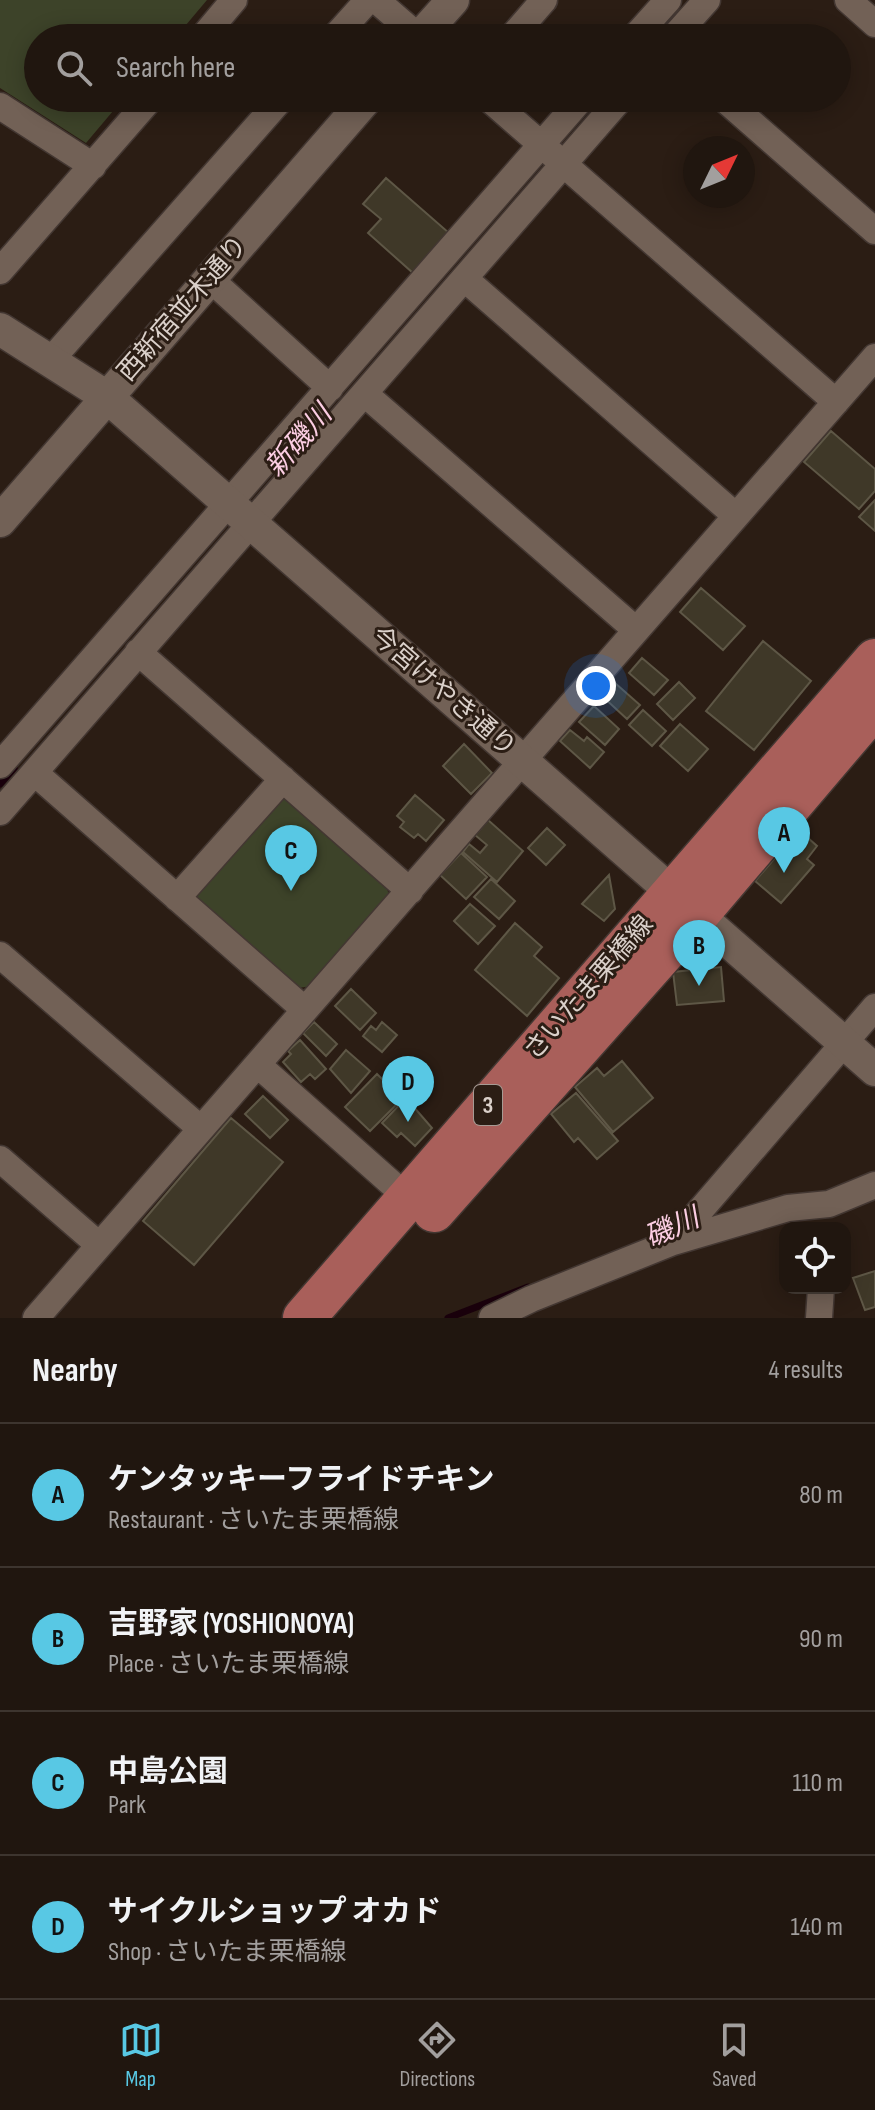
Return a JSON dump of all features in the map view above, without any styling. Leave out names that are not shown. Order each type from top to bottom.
[{"type":"main road","name":"さいたま栗橋線","points":[[338,1318],[685,903],[875,660]]},
{"type":"main road","name":"さいたま栗橋線","points":[[304,1318],[408,1198],[875,706]]},
{"type":"street","points":[[214,24],[234,0]]},
{"type":"street","points":[[347,24],[368,0]]},
{"type":"street","points":[[376,0],[404,24]]},
{"type":"street","points":[[432,24],[453,0]]},
{"type":"street","points":[[523,24],[544,0]]},
{"type":"street","points":[[647,24],[668,0]]},
{"type":"street","points":[[686,24],[707,0]]},
{"type":"street","points":[[848,0],[875,24]]},
{"type":"street","points":[[0,106],[93,166]]},
{"type":"street","points":[[0,271],[139,112]]},
{"type":"street","points":[[50,361],[270,112]]},
{"type":"street","name":"西新宿並木通り","points":[[0,521],[355,112]]},
{"type":"street","points":[[504,112],[836,402]]},
{"type":"street","points":[[0,812],[138,652],[330,388],[570,112]]},
{"type":"street","points":[[0,765],[240,514],[365,394],[609,112]]},
{"type":"street","points":[[739,112],[875,231]]},
{"type":"street","points":[[210,279],[330,388]]},
{"type":"street","points":[[465,279],[736,516]]},
{"type":"street","name":"今宮けやき通り","points":[[0,329],[107,397],[844,1043],[873,1065]]},
{"type":"street","points":[[36,1318],[875,357]]},
{"type":"street","points":[[365,394],[636,630]]},
{"type":"street","points":[[138,652],[410,891]]},
{"type":"street","points":[[35,773],[305,1010]]},
{"type":"street","points":[[177,898],[283,779]]},
{"type":"street","points":[[0,955],[201,1129]]},
{"type":"street","points":[[673,1242],[875,1007]]},
{"type":"street","points":[[258,1065],[408,1198]]},
{"type":"street","points":[[0,1159],[99,1245]]},
{"type":"street","points":[[492,1318],[531,1299],[673,1242],[797,1218],[875,1185]]},
{"type":"street","points":[[819,1318],[821,1294]]},
{"type":"green space","points":[[0,0],[207,0],[187,24],[24,24],[24,103],[0,88]]},
{"type":"green space","points":[[38,112],[112,112],[86,143]]},
{"type":"green space","points":[[283,794],[386,887],[389,894],[312,986],[298,988],[195,899],[193,886]]},
{"type":"building","points":[[386,178],[449,233],[413,273],[368,233],[381,219],[363,204]]},
{"type":"building","points":[[831,431],[875,469],[875,491],[859,509],[804,462]]},
{"type":"building","points":[[875,500],[875,531],[859,517]]},
{"type":"building","points":[[701,588],[745,626],[723,650],[680,612]]},
{"type":"building","points":[[763,641],[811,681],[754,750],[706,711]]},
{"type":"building","points":[[642,658],[668,680],[654,695],[629,673]]},
{"type":"building","points":[[679,682],[695,698],[673,720],[657,704]]},
{"type":"building","points":[[615,683],[640,705],[627,719],[602,696]]},
{"type":"building","points":[[594,706],[619,729],[605,745],[579,722]]},
{"type":"building","points":[[643,710],[666,731],[652,746],[629,725]]},
{"type":"building","points":[[680,724],[708,749],[688,771],[660,746]]},
{"type":"building","points":[[570,730],[584,741],[587,737],[604,752],[590,768],[560,741]]},
{"type":"building","points":[[464,744],[492,773],[471,794],[443,766]]},
{"type":"building","points":[[415,795],[444,820],[426,841],[418,834],[414,838],[400,827],[404,822],[397,816]]},
{"type":"building","points":[[488,820],[523,851],[497,882],[463,852],[469,844],[480,853],[487,845],[475,835]]},
{"type":"building","points":[[547,828],[565,845],[546,865],[528,848]]},
{"type":"building","points":[[799,830],[817,846],[807,859],[814,865],[781,903],[755,881]]},
{"type":"building","points":[[461,853],[487,877],[466,899],[440,875]]},
{"type":"building","points":[[609,875],[615,909],[604,921],[582,904]]},
{"type":"building","points":[[491,879],[515,901],[499,919],[474,897]]},
{"type":"building","points":[[470,904],[495,926],[478,944],[454,921]]},
{"type":"building","points":[[515,923],[542,947],[534,956],[559,978],[527,1016],[475,970]]},
{"type":"building","points":[[721,967],[724,1001],[677,1005],[673,972]]},
{"type":"building","points":[[351,989],[376,1013],[360,1030],[335,1006]]},
{"type":"building","points":[[314,1022],[337,1044],[326,1056],[303,1033]]},
{"type":"building","points":[[382,1022],[397,1035],[382,1052],[363,1036],[371,1026],[376,1030]]},
{"type":"building","points":[[300,1040],[326,1069],[315,1079],[310,1074],[301,1082],[283,1062],[291,1054],[288,1051]]},
{"type":"building","points":[[346,1050],[370,1071],[351,1093],[330,1069]]},
{"type":"building","points":[[622,1061],[653,1098],[613,1132],[575,1087],[597,1068],[604,1076]]},
{"type":"building","points":[[377,1074],[402,1099],[370,1131],[345,1107]]},
{"type":"building","points":[[576,1093],[618,1141],[597,1159],[578,1138],[574,1142],[551,1114]]},
{"type":"building","points":[[263,1096],[288,1120],[270,1138],[245,1114]]},
{"type":"building","points":[[406,1098],[432,1128],[415,1146],[401,1133],[397,1137],[382,1123]]},
{"type":"building","points":[[231,1118],[283,1162],[194,1265],[143,1221]]},
{"type":"building","points":[[875,1271],[875,1307],[865,1310],[853,1278]]},
{"type":"waterway","name":"新磯川","points":[[0,784],[14,768]]},
{"type":"waterway","name":"磯川","points":[[448,1318],[528,1287]]},
{"type":"place","name":"ケンタッキーフライドチキン","points":[[784,873]]},
{"type":"place","name":"中島公園","points":[[291,891]]},
{"type":"place","name":"吉野家 (YOSHIONOYA)","points":[[699,986]]},
{"type":"place","name":"サイクルショップ オカド","points":[[408,1122]]}]
